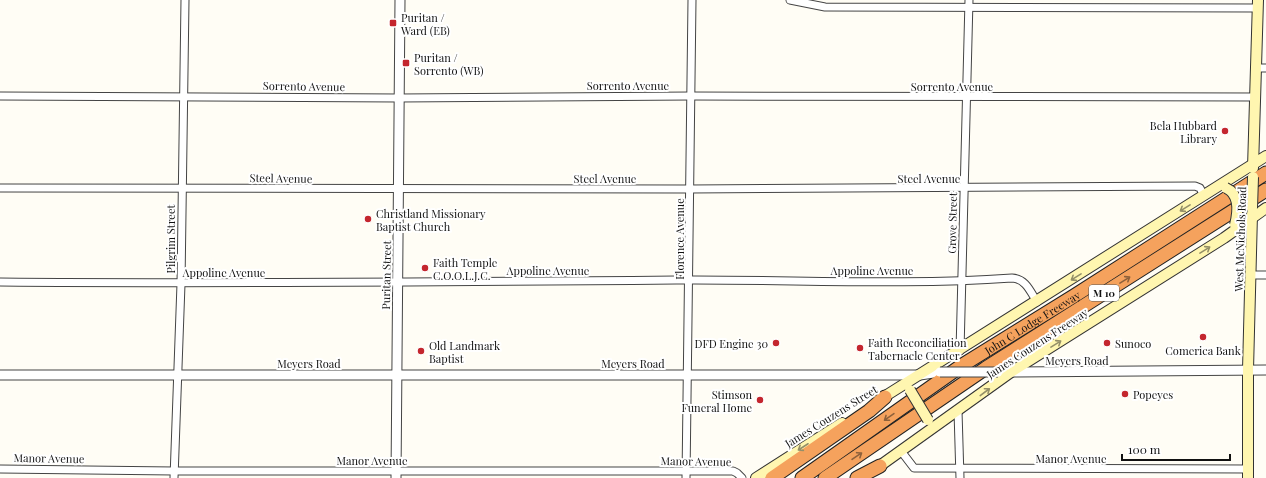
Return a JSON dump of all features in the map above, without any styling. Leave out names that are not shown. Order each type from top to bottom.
[{"type":"highway","name":"John C Lodge Freeway","points":[[802,478],[961,366],[1074,296],[1266,173]]},
{"type":"highway","name":"John C Lodge Freeway","points":[[825,478],[986,368],[1266,190]]},
{"type":"highway","points":[[772,478],[869,411],[885,397]]},
{"type":"highway","points":[[857,478],[880,466]]},
{"type":"main road","name":"West McNichols Road","points":[[1248,473],[1248,370],[1253,177],[1256,97],[1261,68],[1258,4]]},
{"type":"main road","points":[[920,376],[1204,196],[1221,188],[1266,156]]},
{"type":"main road","points":[[1221,188],[1231,190],[1236,197],[1237,207],[1235,225],[1229,234]]},
{"type":"main road","name":"James Couzens Freeway","points":[[864,478],[901,451],[931,424],[958,411],[1011,372],[1229,234],[1252,212],[1266,208]]},
{"type":"main road","name":"James Couzens Street","points":[[756,478],[816,438],[885,397],[908,387],[920,376]]},
{"type":"main road","points":[[908,387],[931,424]]},
{"type":"street","name":"Pilgrim Street","points":[[174,475],[179,376],[185,0]]},
{"type":"street","name":"Puritan Street","points":[[396,474],[400,0]]},
{"type":"street","name":"Florence Avenue","points":[[686,475],[690,280],[692,0]]},
{"type":"street","points":[[790,0],[825,7],[969,4],[1258,4]]},
{"type":"street","name":"Grove Street","points":[[960,351],[969,4]]},
{"type":"street","name":"Sorrento Avenue","points":[[0,96],[399,98],[691,96],[1256,97]]},
{"type":"street","name":"Steel Avenue","points":[[0,188],[964,189],[1195,186],[1200,188],[1204,196]]},
{"type":"street","points":[[1250,275],[1266,275]]},
{"type":"street","name":"Appoline Avenue","points":[[0,282],[181,284],[690,280],[961,282],[1019,279],[1024,282],[1037,302]]},
{"type":"street","name":"Meyers Road","points":[[0,375],[920,376],[940,372],[1266,370]]},
{"type":"street","points":[[958,411],[960,478]]},
{"type":"street","name":"Manor Avenue","points":[[901,451],[914,468],[1248,473]]},
{"type":"street","name":"Manor Avenue","points":[[0,469],[174,475],[686,475],[733,471],[742,478]]},
{"type":"place","name":"Puritan / Ward (EB)","points":[[393,23]]},
{"type":"place","name":"Puritan / Sorrento (WB)","points":[[406,63]]},
{"type":"place","name":"Bela Hubbard Library","points":[[1225,131]]},
{"type":"place","name":"Christland Missionary Baptist Church","points":[[368,219]]},
{"type":"place","name":"Faith Temple C.O.O.L.J.C.","points":[[425,268]]},
{"type":"place","name":"Comerica Bank","points":[[1203,337]]},
{"type":"place","name":"DFD Engine 30","points":[[776,343]]},
{"type":"place","name":"Sunoco","points":[[1107,343]]},
{"type":"place","name":"Faith Reconciliation Tabernacle Center","points":[[860,348]]},
{"type":"place","name":"Old Landmark Baptist","points":[[421,351]]},
{"type":"place","name":"Popeyes","points":[[1125,394]]},
{"type":"place","name":"Stimson Funeral Home","points":[[760,400]]}]
